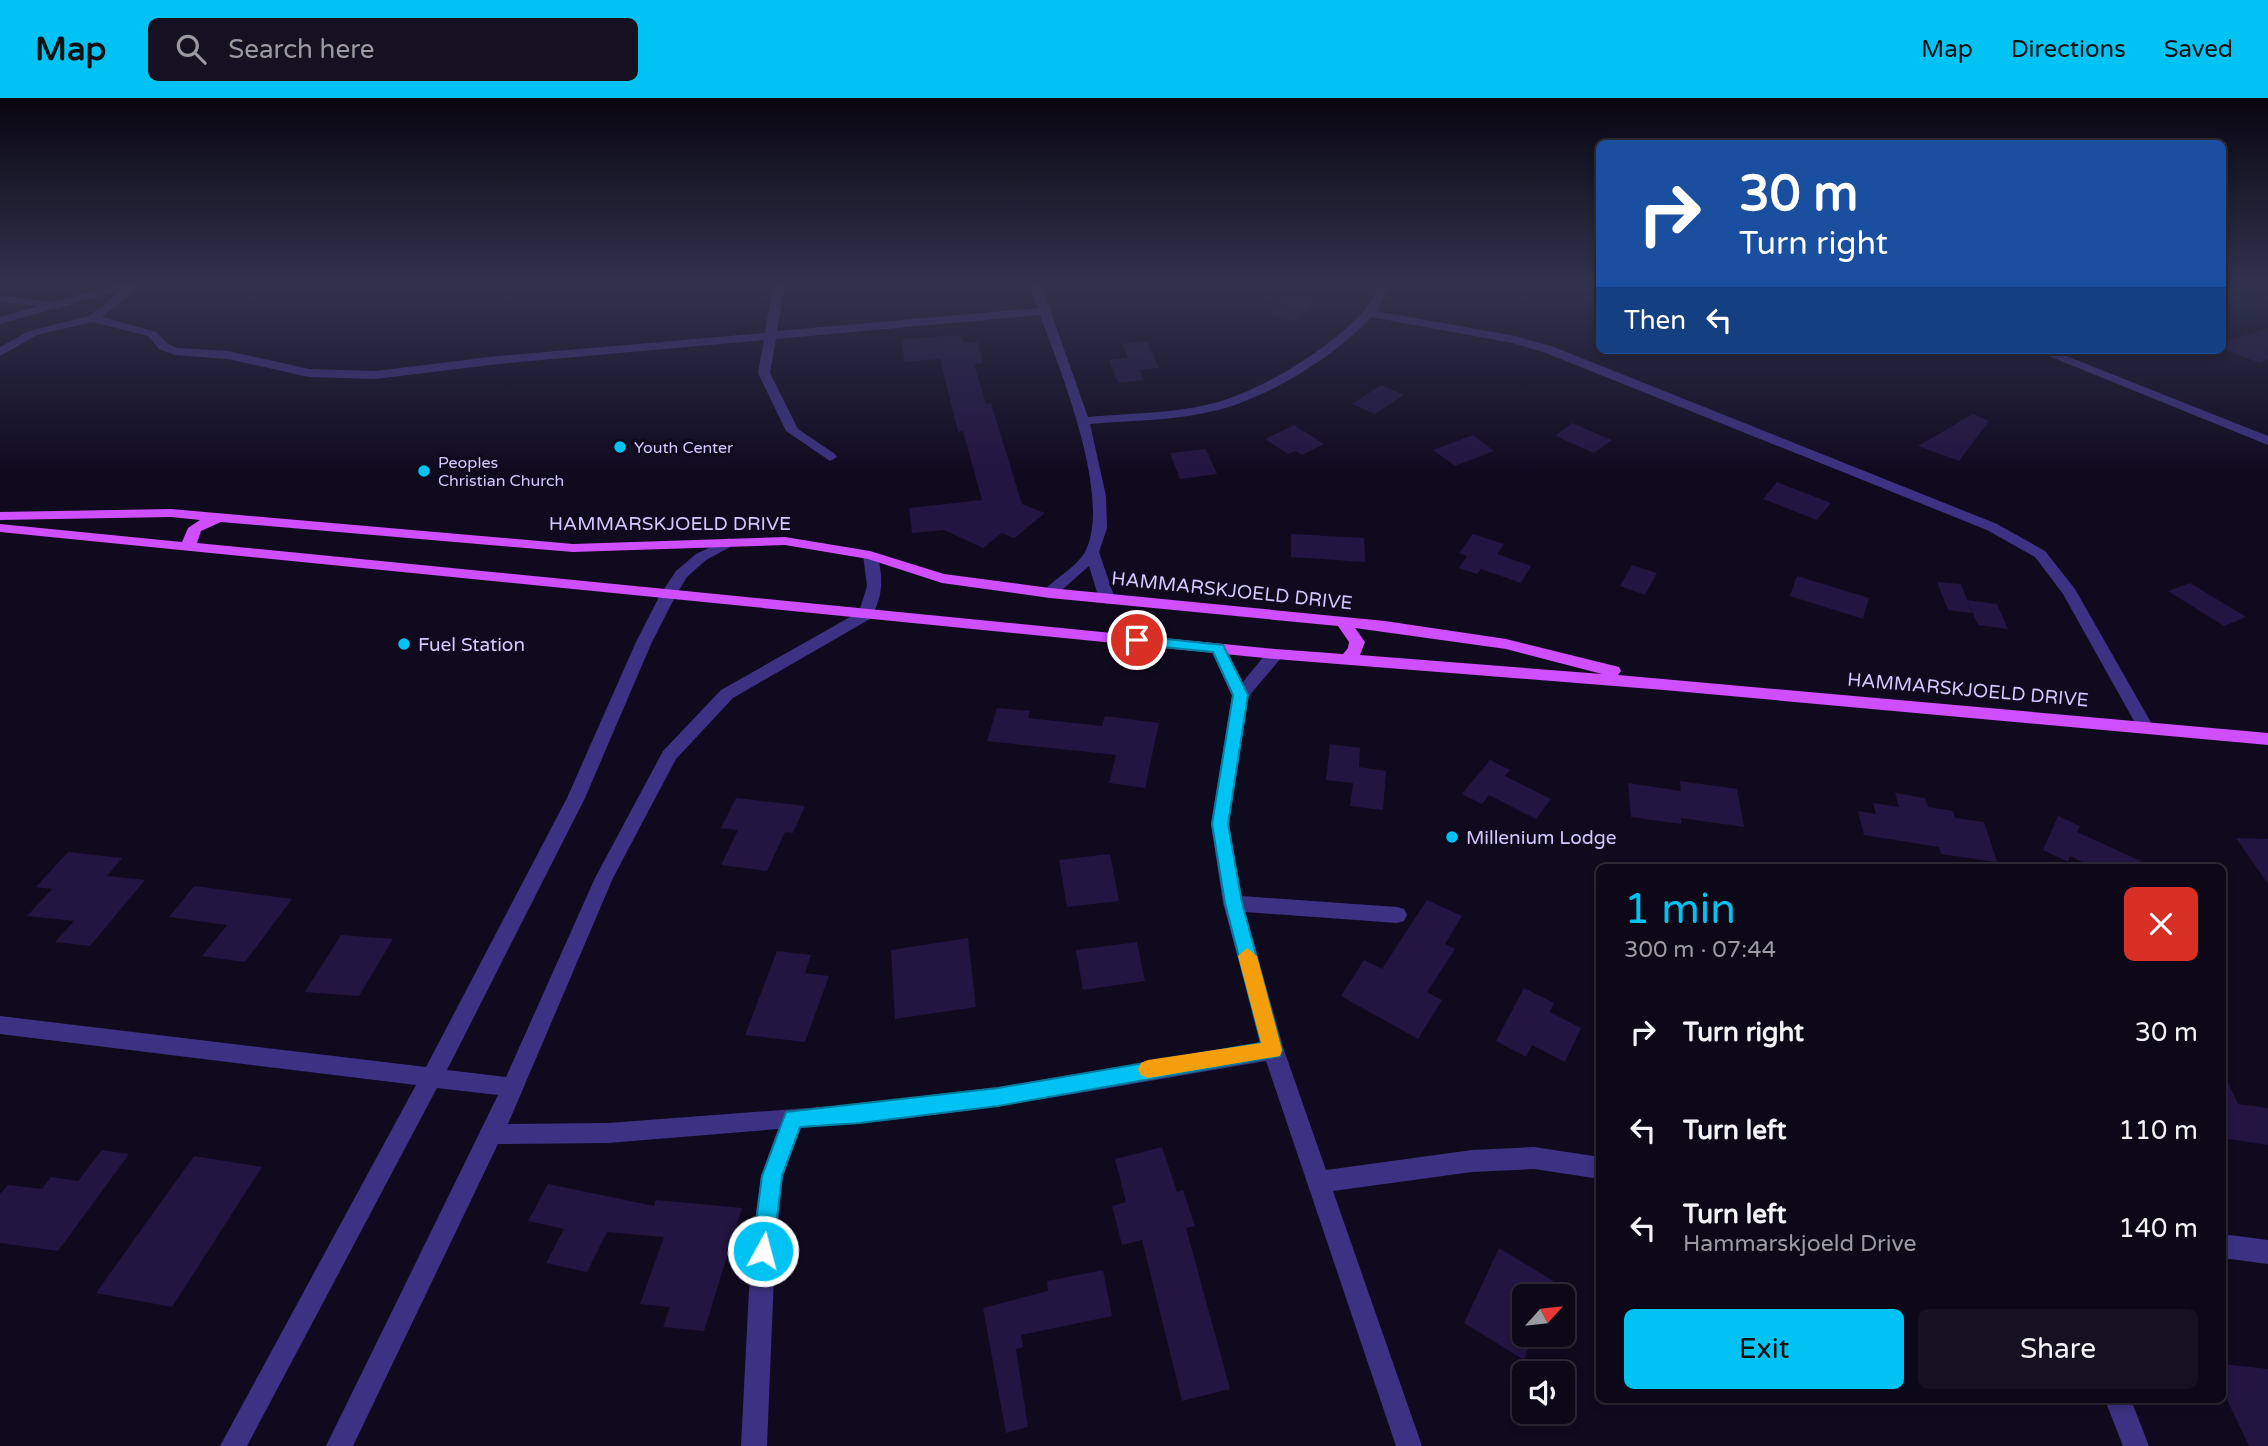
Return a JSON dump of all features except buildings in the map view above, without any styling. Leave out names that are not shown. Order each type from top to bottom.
[{"type":"main road","name":"HAMMARSKJOELD DRIVE","points":[[0,516],[78,512],[171,513],[573,548],[785,541],[870,555],[942,578],[1050,593],[1343,622],[1506,644],[1664,684]]},
{"type":"main road","points":[[189,548],[189,535],[194,528],[221,517]]},
{"type":"main road","name":"HAMMARSKJOELD DRIVE","points":[[0,528],[1275,654],[1664,684],[2268,738]]},
{"type":"main road","points":[[1343,622],[1357,642],[1356,650],[1347,659]]},
{"type":"street","points":[[165,347],[175,351],[228,355],[309,373],[391,374],[498,360],[642,347]]},
{"type":"street","points":[[769,347],[764,373],[793,431],[830,457]]},
{"type":"street","points":[[1050,593],[1092,552],[1101,522],[1098,485],[1083,421],[1057,347]]},
{"type":"street","points":[[1083,421],[1193,410],[1230,402],[1310,359],[1325,347]]},
{"type":"street","points":[[1539,347],[1992,527],[2040,554],[2063,583],[2145,726]]},
{"type":"street","points":[[2050,354],[2268,441]]},
{"type":"street","points":[[233,1446],[481,986],[576,798],[644,642],[668,595],[681,574],[701,557],[730,542]]},
{"type":"street","points":[[1092,552],[1107,599]]},
{"type":"street","points":[[339,1446],[492,1134],[510,1087],[604,878],[669,755],[727,694],[865,615],[875,594],[877,573],[870,555]]},
{"type":"street","points":[[1218,648],[1240,695]]},
{"type":"street","points":[[1275,654],[1240,695],[1220,824],[1233,903],[1273,1050],[1321,1182],[1409,1446]]},
{"type":"street","points":[[1233,903],[1397,915]]},
{"type":"street","points":[[0,1025],[429,1080],[510,1087]]},
{"type":"street","points":[[492,1134],[608,1133],[860,1114],[998,1097],[1273,1050]]},
{"type":"street","points":[[754,1446],[763,1251],[772,1176],[793,1118]]},
{"type":"street","points":[[1321,1182],[1472,1161],[1534,1158],[1596,1167]]},
{"type":"street","points":[[2226,1247],[2268,1252]]},
{"type":"street","points":[[2119,1403],[2136,1446]]},
{"type":"slow traffic","points":[[1148,1069],[1273,1050],[1247,956]]},
{"type":"place","name":"Youth Center","points":[[620,447]]},
{"type":"place","name":"Peoples Christian Church","points":[[424,471]]},
{"type":"place","name":"Fuel Station","points":[[404,644]]},
{"type":"place","name":"Millenium Lodge","points":[[1452,837]]},
{"type":"route","points":[[763,1251],[772,1176],[793,1118],[860,1114],[998,1097],[1203,1059],[1273,1050],[1233,903],[1220,824],[1240,695],[1218,648],[1137,640]]}]
